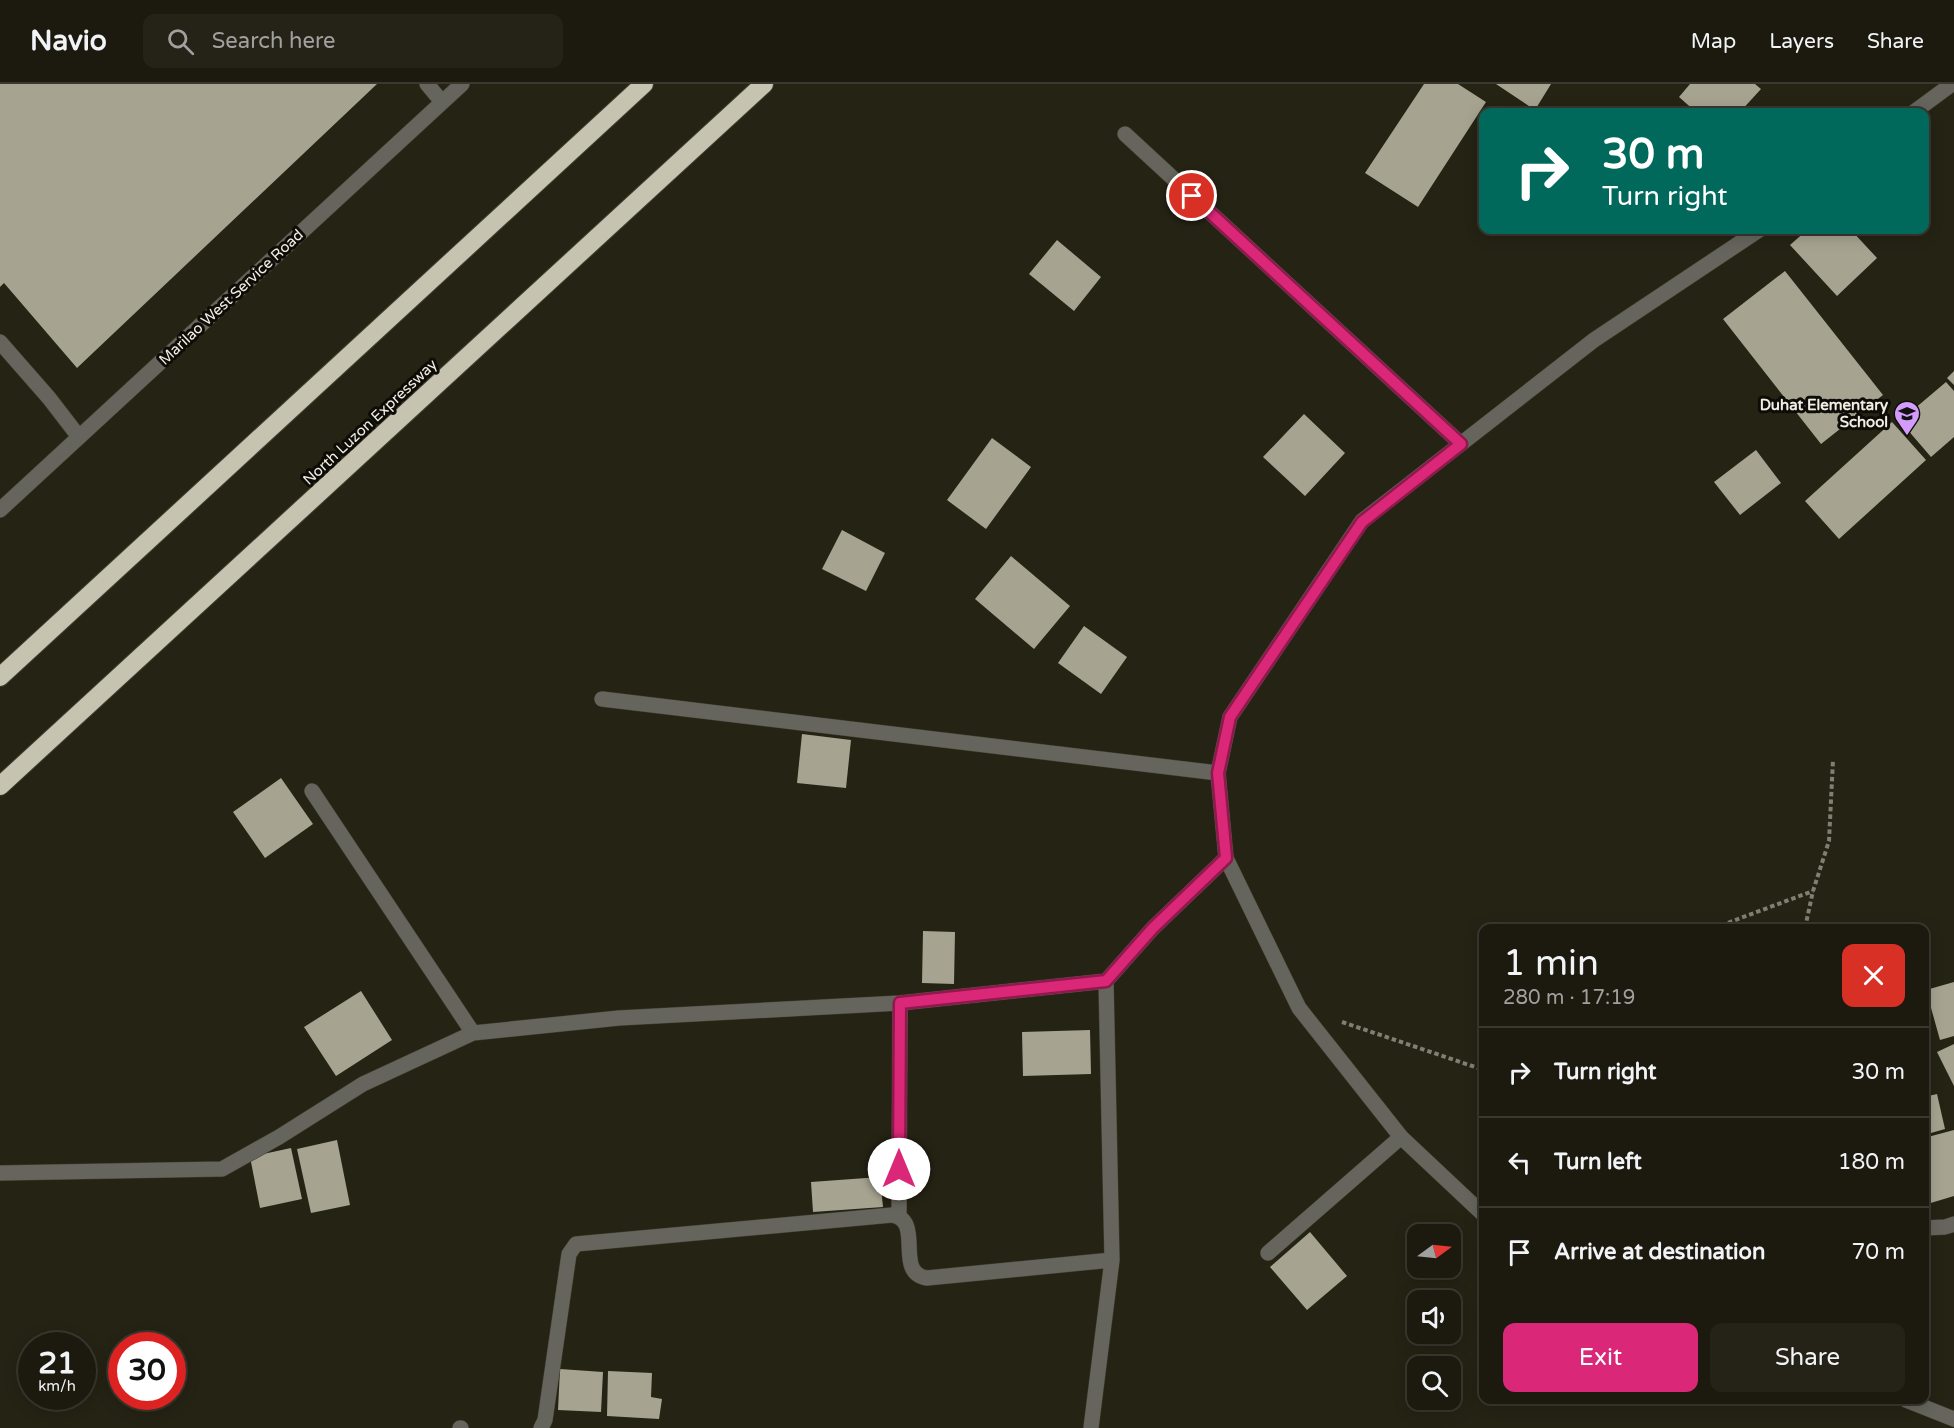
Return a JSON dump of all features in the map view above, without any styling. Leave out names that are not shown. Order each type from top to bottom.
[{"type":"highway","points":[[0,677],[644,84]]},
{"type":"highway","name":"North Luzon Expressway","points":[[0,786],[764,84]]},
{"type":"street","points":[[427,84],[442,102]]},
{"type":"street","name":"Marilao West Service Road","points":[[0,510],[462,84]]},
{"type":"street","points":[[1919,108],[1952,84]]},
{"type":"street","points":[[1125,134],[1461,444]]},
{"type":"street","points":[[1479,1210],[1401,1137],[1299,1008],[1226,858],[1218,773],[1230,717],[1362,522],[1594,340],[1753,234]]},
{"type":"street","points":[[0,342],[79,437]]},
{"type":"street","points":[[602,699],[1218,773]]},
{"type":"street","points":[[312,791],[473,1033]]},
{"type":"street","points":[[0,1173],[222,1169],[279,1137],[363,1084],[473,1033],[618,1018],[900,1003],[1106,981],[1153,928],[1226,858]]},
{"type":"street","points":[[1091,1428],[1112,1260],[1106,981]]},
{"type":"street","points":[[899,1216],[900,1003]]},
{"type":"street","points":[[1268,1253],[1401,1137]]},
{"type":"street","points":[[541,1428],[545,1420],[569,1254],[576,1244],[892,1215],[899,1216],[905,1221],[908,1229],[910,1264],[913,1272],[919,1277],[1112,1260]]},
{"type":"street","points":[[1929,1228],[1954,1224]]},
{"type":"street","points":[[1916,1404],[1954,1419]]},
{"type":"path","points":[[1806,924],[1813,891],[1829,841],[1833,760]]},
{"type":"path","points":[[1724,924],[1813,891]]},
{"type":"path","points":[[1299,1008],[1479,1068]]},
{"type":"building","points":[[0,84],[377,84],[77,368],[4,283],[0,287]]},
{"type":"building","points":[[1424,84],[1458,84],[1486,102],[1482,108],[1479,108],[1479,113],[1418,207],[1365,173]]},
{"type":"building","points":[[1496,84],[1551,84],[1536,108],[1532,108]]},
{"type":"building","points":[[1690,84],[1755,84],[1761,89],[1744,108],[1691,108],[1679,97]]},
{"type":"building","points":[[1802,234],[1855,234],[1877,258],[1837,296],[1790,245]]},
{"type":"building","points":[[1057,240],[1101,277],[1074,311],[1029,274]]},
{"type":"building","points":[[1785,271],[1883,395],[1821,444],[1723,319]]},
{"type":"building","points":[[1954,371],[1954,385],[1947,378]]},
{"type":"building","points":[[1946,382],[1954,391],[1954,437],[1931,457],[1900,421]]},
{"type":"building","points":[[1304,414],[1345,453],[1305,496],[1263,457]]},
{"type":"building","points":[[1892,422],[1926,460],[1839,539],[1805,501]]},
{"type":"building","points":[[992,438],[1031,467],[986,529],[947,500]]},
{"type":"building","points":[[1756,450],[1781,483],[1740,515],[1714,482]]},
{"type":"building","points":[[842,530],[885,553],[866,591],[822,569]]},
{"type":"building","points":[[1011,556],[1070,606],[1034,649],[975,599]]},
{"type":"building","points":[[1084,626],[1127,657],[1101,694],[1058,663]]},
{"type":"building","points":[[802,734],[851,740],[846,788],[797,783]]},
{"type":"building","points":[[281,778],[313,824],[265,858],[233,812]]},
{"type":"building","points":[[923,931],[955,932],[954,984],[922,983]]},
{"type":"building","points":[[1954,982],[1954,1036],[1940,1040],[1929,1001],[1929,989]]},
{"type":"building","points":[[361,991],[392,1040],[336,1076],[304,1027]]},
{"type":"building","points":[[1090,1030],[1091,1074],[1023,1076],[1022,1032]]},
{"type":"building","points":[[1954,1044],[1954,1086],[1937,1052]]},
{"type":"building","points":[[1937,1094],[1945,1129],[1929,1134],[1929,1096]]},
{"type":"building","points":[[1954,1130],[1954,1196],[1929,1204],[1929,1137]]},
{"type":"building","points":[[337,1140],[350,1205],[311,1213],[297,1149]]},
{"type":"building","points":[[291,1148],[302,1199],[260,1208],[250,1157]]},
{"type":"building","points":[[880,1177],[883,1207],[813,1212],[811,1182]]},
{"type":"building","points":[[1310,1232],[1347,1276],[1307,1310],[1270,1267]]},
{"type":"building","points":[[560,1369],[603,1372],[601,1412],[558,1410]]},
{"type":"building","points":[[608,1371],[652,1373],[651,1397],[662,1399],[659,1419],[607,1416]]},
{"type":"place","name":"Duhat Elementary School","points":[[1907,437]]},
{"type":"route","points":[[899,1169],[900,1003],[1106,981],[1153,928],[1226,858],[1218,773],[1230,717],[1362,522],[1461,444],[1192,196]]}]
